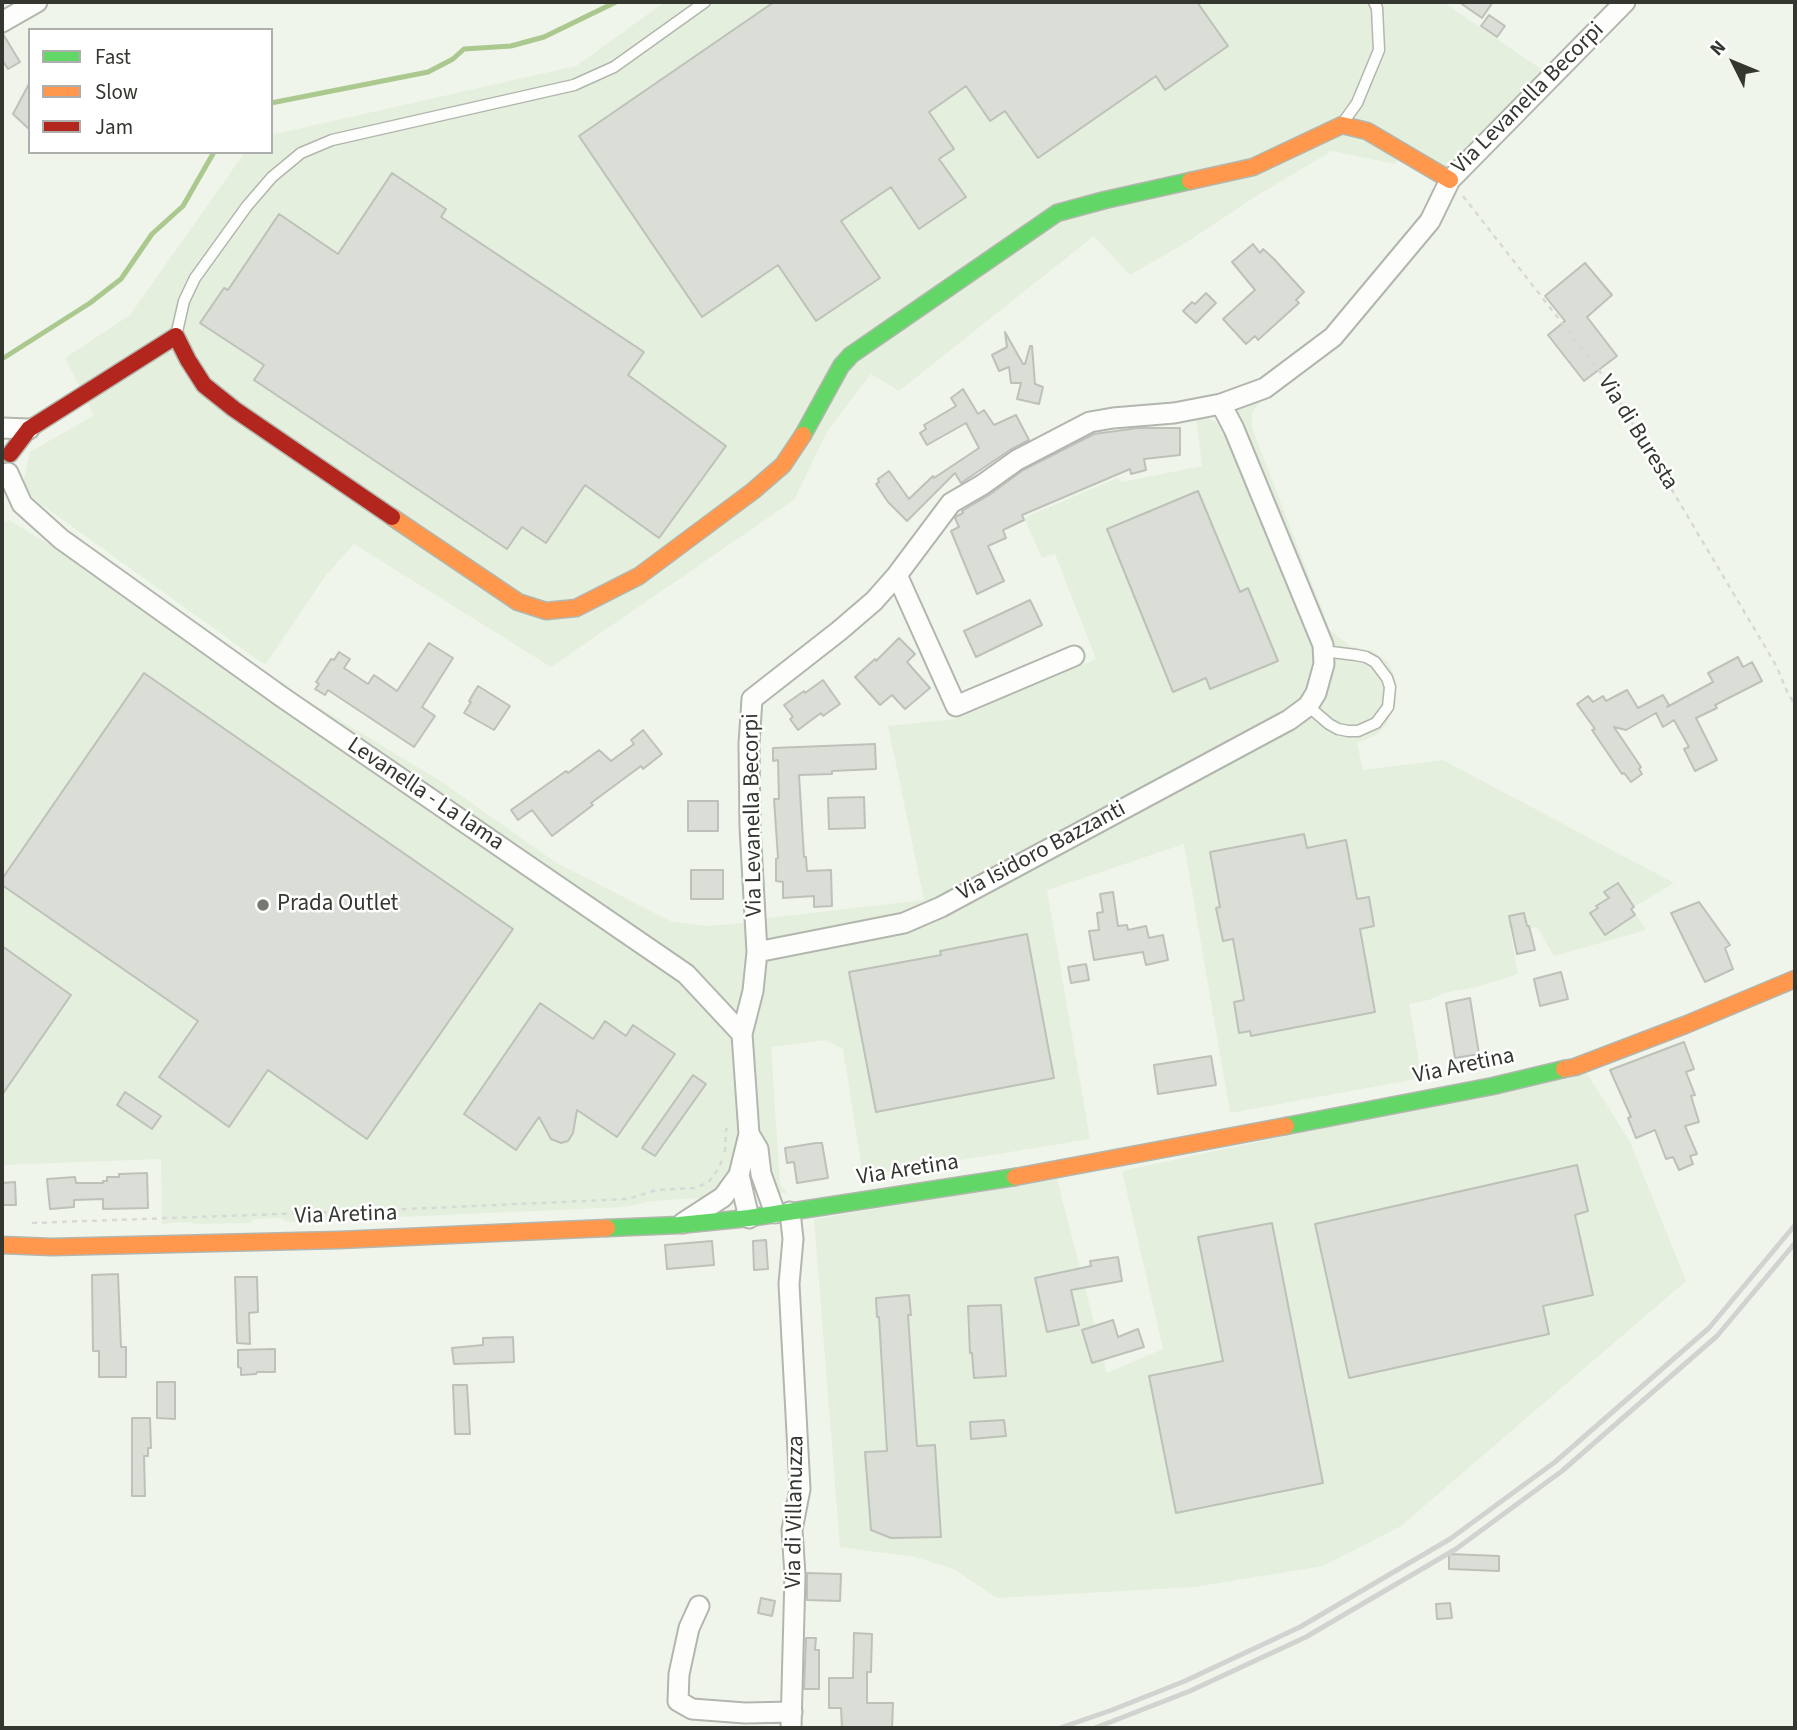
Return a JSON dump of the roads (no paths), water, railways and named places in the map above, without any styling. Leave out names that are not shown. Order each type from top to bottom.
[{"type":"street","points":[[2,22],[37,2]]},
{"type":"street","name":"Via Levanella Becorpi","points":[[742,1034],[753,991],[757,952],[750,813],[749,744],[752,698],[839,631],[873,601],[897,575],[951,503],[1017,460],[1090,422],[1174,413],[1221,404],[1265,388],[1333,337],[1430,221],[1450,180],[1625,2]]},
{"type":"street","points":[[5,461],[29,429],[176,336],[204,385],[257,425],[517,602],[546,611],[576,608],[639,576],[753,491],[783,465],[806,430],[841,366],[851,355],[1057,213],[1253,167],[1342,125],[1367,131],[1450,180]]},
{"type":"street","points":[[1221,404],[1323,645],[1324,664],[1308,706]]},
{"type":"street","points":[[2,428],[29,429]]},
{"type":"street","name":"Levanella - La lama","points":[[5,461],[22,504],[61,540],[237,665],[686,974],[742,1034]]},
{"type":"street","name":"Levanella - La lama","points":[[2,498],[22,504]]},
{"type":"street","points":[[897,575],[956,706],[1074,656]]},
{"type":"street","name":"Via Isidoro Bazzanti","points":[[757,952],[904,923],[929,912],[1289,720],[1308,706]]},
{"type":"street","name":"Via Aretina","points":[[2,1245],[52,1247],[339,1240],[679,1225],[749,1218],[1012,1178],[1493,1086],[1575,1067],[1795,979]]},
{"type":"street","points":[[679,1225],[723,1197],[739,1175],[749,1130],[742,1034]]},
{"type":"street","name":"Via di Villanuzza","points":[[749,1130],[758,1149],[761,1174],[783,1212],[793,1239],[789,1284],[800,1489],[792,1530],[795,1575],[791,1720]]},
{"type":"street","points":[[749,1218],[761,1174]]},
{"type":"street","points":[[739,1175],[749,1218]]},
{"type":"street","points":[[699,1606],[689,1628],[679,1674],[678,1701],[692,1709],[791,1720]]},
{"type":"lane","points":[[176,336],[184,301],[195,278],[247,206],[272,177],[301,153],[332,140],[574,85],[614,67],[705,2]]},
{"type":"lane","points":[[1342,125],[1357,103],[1378,50],[1377,8],[1374,2]]},
{"type":"lane","points":[[1308,706],[1329,724],[1348,732],[1376,723],[1388,707],[1390,687],[1382,669],[1375,662],[1356,655],[1323,651]]},
{"type":"waterway","points":[[273,103],[428,72],[453,59],[464,49],[511,46],[544,37],[616,2]]},
{"type":"waterway","points":[[2,359],[90,303],[121,279],[152,234],[183,206],[213,154]]},
{"type":"railway","points":[[1060,1728],[1185,1681],[1300,1627],[1450,1539],[1555,1462],[1709,1328],[1795,1225]]},
{"type":"railway","points":[[1095,1728],[1190,1691],[1306,1637],[1456,1549],[1562,1471],[1717,1336],[1795,1243]]},
{"type":"place","name":"Prada Outlet","points":[[263,905]]}]
